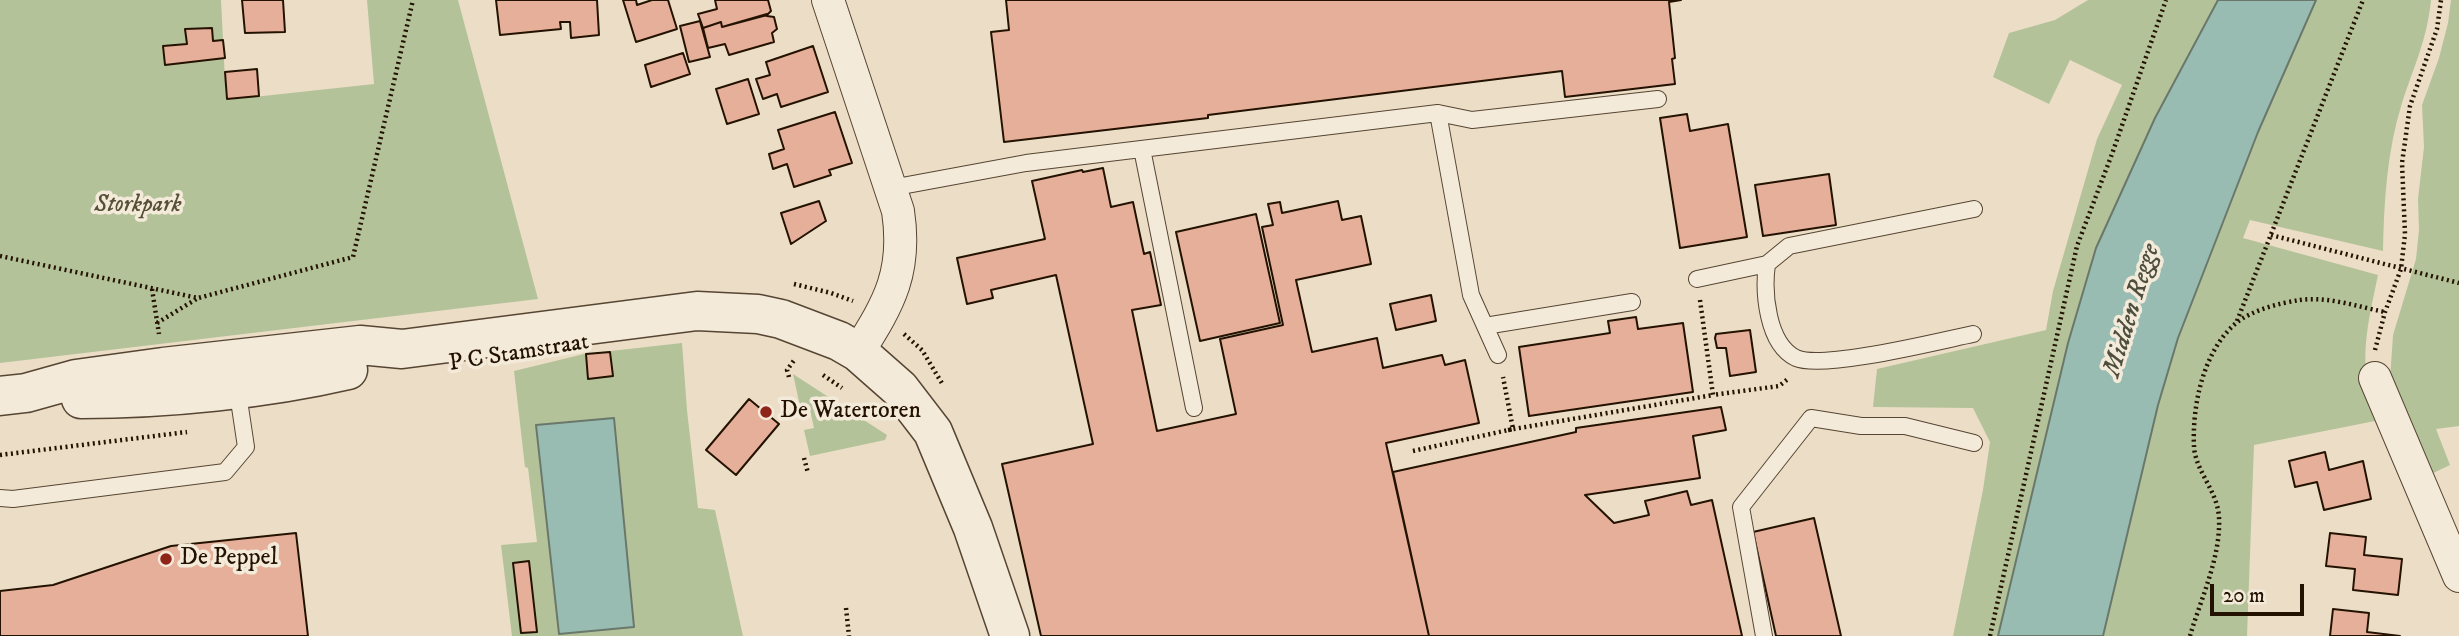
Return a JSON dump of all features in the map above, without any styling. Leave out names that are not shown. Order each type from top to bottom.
[{"type":"street","points":[[828,0],[891,188],[902,233],[895,285],[886,306],[858,352]]},
{"type":"street","name":"P C Stamstraat","points":[[13,395],[76,379],[235,374],[360,345],[402,349],[697,311],[758,314],[781,319],[839,341],[858,352],[900,389],[933,432],[973,528],[1010,636]]},
{"type":"street","points":[[2375,378],[2459,576]]},
{"type":"lane","points":[[891,188],[1026,163],[1438,113],[1472,120],[1658,99]]},
{"type":"lane","points":[[1438,113],[1471,295],[1498,355]]},
{"type":"lane","points":[[1142,149],[1194,408]]},
{"type":"lane","points":[[1697,279],[1767,264],[1789,246],[1817,238],[1974,209]]},
{"type":"lane","points":[[1767,264],[1764,286],[1769,318],[1782,345],[1794,357],[1811,362],[1852,358],[1973,334]]},
{"type":"lane","points":[[1485,326],[1632,302]]},
{"type":"lane","points":[[0,498],[13,499],[225,472],[246,447],[235,374]]},
{"type":"lane","points":[[1764,636],[1741,507],[1811,418],[1861,426],[1905,426],[1974,443]]},
{"type":"path","points":[[158,323],[198,298],[353,257],[413,0]]},
{"type":"path","points":[[1990,636],[2077,246],[2166,0]]},
{"type":"path","points":[[2237,322],[2363,0]]},
{"type":"path","points":[[2190,636],[2218,542],[2219,514],[2212,488],[2200,470],[2194,450],[2194,410],[2205,371],[2223,337],[2237,322],[2263,309],[2301,300],[2319,300],[2385,312],[2401,269],[2404,234],[2402,163],[2410,106],[2437,29],[2441,0]]},
{"type":"path","points":[[2271,235],[2459,284]]},
{"type":"path","points":[[0,256],[198,298]]},
{"type":"path","points":[[1697,279],[1713,395]]},
{"type":"path","points":[[152,289],[159,336]]},
{"type":"path","points":[[785,353],[796,359],[788,370],[789,377]]},
{"type":"path","points":[[1498,355],[1513,429],[1508,430]]},
{"type":"path","points":[[1413,451],[1508,430],[1779,386],[1811,362]]},
{"type":"path","points":[[816,371],[852,394]]},
{"type":"path","points":[[0,454],[243,426]]},
{"type":"path","points":[[804,458],[808,473]]},
{"type":"path","points":[[846,608],[849,636]]},
{"type":"green space","name":"Storkpark","points":[[0,0],[221,0],[226,100],[374,84],[367,0],[458,0],[538,299],[0,363]]},
{"type":"green space","points":[[2088,0],[2218,0],[2155,118],[2096,248],[2068,343],[1998,636],[1953,636],[1983,490],[1990,442],[1973,408],[1873,407],[1877,369],[2046,330],[2053,291],[2097,139],[2122,85],[2070,60],[2049,104],[1993,77],[2009,33],[2055,20]]},
{"type":"green space","points":[[2316,0],[2431,0],[2423,40],[2393,139],[2385,195],[2383,251],[2250,220],[2243,238],[2378,275],[2367,335],[2365,365],[2370,395],[2380,420],[2254,445],[2247,636],[2103,636],[2158,405],[2178,338],[2258,132]]},
{"type":"green space","points":[[2451,0],[2459,0],[2459,426],[2436,429],[2450,465],[2429,475],[2390,379],[2393,335],[2416,259],[2418,199],[2424,147],[2422,105],[2439,58]]},
{"type":"green space","points":[[682,343],[698,508],[715,510],[743,636],[512,636],[501,545],[537,542],[514,371],[584,354]],"holes":[[[536,425],[634,627],[559,634]]]},
{"type":"green space","points":[[793,374],[887,435],[885,440],[810,456],[804,430],[814,428],[809,405],[800,406]]},
{"type":"water","name":"Midden Regge","points":[[2218,0],[2316,0],[2258,132],[2178,338],[2158,405],[2103,636],[1998,636],[2068,343],[2096,248],[2155,118]]},
{"type":"water","points":[[614,418],[634,627],[559,634],[536,425]]},
{"type":"building","points":[[242,0],[283,0],[285,32],[245,33]]},
{"type":"building","points":[[496,0],[597,0],[599,35],[571,38],[570,22],[560,22],[561,29],[500,35]]},
{"type":"building","points":[[623,0],[636,0],[637,5],[652,0],[668,0],[677,29],[636,42]]},
{"type":"building","points":[[715,0],[768,0],[771,11],[767,15],[722,27],[721,22],[703,28],[698,14],[717,9]]},
{"type":"building","points":[[1006,0],[1681,0],[1669,2],[1675,84],[1565,97],[1562,71],[1004,142],[991,32],[1009,30]]},
{"type":"building","points":[[767,14],[774,17],[777,29],[772,33],[774,42],[729,55],[725,44],[708,48],[703,28],[721,22],[722,27]]},
{"type":"building","points":[[700,21],[710,57],[689,62],[680,26]]},
{"type":"building","points":[[212,28],[213,41],[223,40],[225,58],[165,65],[163,46],[187,44],[185,29]]},
{"type":"building","points":[[813,46],[828,92],[781,107],[777,94],[763,99],[756,79],[770,75],[766,62]]},
{"type":"building","points":[[683,53],[690,74],[651,87],[645,65]]},
{"type":"building","points":[[257,69],[259,96],[227,99],[225,72]]},
{"type":"building","points":[[748,79],[759,114],[727,124],[716,89]]},
{"type":"building","points":[[835,112],[852,163],[829,170],[831,175],[794,187],[787,164],[773,169],[769,154],[784,149],[778,130]]},
{"type":"building","points":[[1687,114],[1690,131],[1728,124],[1747,237],[1680,248],[1660,118]]},
{"type":"building","points":[[1103,168],[1111,207],[1133,202],[1144,254],[1150,252],[1161,305],[1132,310],[1157,431],[1236,414],[1220,339],[1283,325],[1262,227],[1273,225],[1268,204],[1280,202],[1282,213],[1338,201],[1342,220],[1361,216],[1371,264],[1296,280],[1312,352],[1377,338],[1383,368],[1442,355],[1445,365],[1465,360],[1479,423],[1386,443],[1429,636],[1041,636],[1002,464],[1093,444],[1056,275],[991,290],[993,298],[967,304],[957,258],[1045,239],[1032,181]]},
{"type":"building","points":[[1829,174],[1836,225],[1763,236],[1755,185]]},
{"type":"building","points":[[819,201],[826,221],[791,244],[781,213]]},
{"type":"building","points":[[1256,214],[1280,323],[1200,341],[1176,232]]},
{"type":"building","points":[[1431,295],[1436,321],[1396,330],[1390,304]]},
{"type":"building","points":[[1636,317],[1638,329],[1683,323],[1693,392],[1529,416],[1519,347],[1610,333],[1608,321]]},
{"type":"building","points":[[1750,330],[1756,372],[1730,376],[1726,348],[1717,348],[1716,334]]},
{"type":"building","points":[[610,352],[613,376],[588,379],[586,354]]},
{"type":"building","points":[[749,399],[779,424],[736,475],[706,450]]},
{"type":"building","points":[[1721,407],[1726,430],[1693,436],[1700,478],[1585,495],[1614,523],[1649,515],[1645,501],[1687,491],[1691,505],[1712,500],[1742,636],[1429,636],[1393,472],[1576,432],[1576,428]]},
{"type":"building","points":[[2325,452],[2329,470],[2363,461],[2371,499],[2324,510],[2317,482],[2295,487],[2289,461]]},
{"type":"building","points":[[1814,518],[1841,636],[1776,636],[1753,532]]},
{"type":"building","points":[[296,533],[308,636],[0,636],[0,591],[53,585],[171,546]]},
{"type":"building","points":[[2330,533],[2366,537],[2364,555],[2402,559],[2398,595],[2353,590],[2355,569],[2326,566]]},
{"type":"building","points":[[529,561],[537,632],[521,633],[513,563]]},
{"type":"building","points":[[2333,609],[2369,613],[2367,632],[2400,636],[2330,636]]},
{"type":"place","name":"De Watertoren","points":[[766,412]]},
{"type":"place","name":"De Peppel","points":[[166,559]]}]
